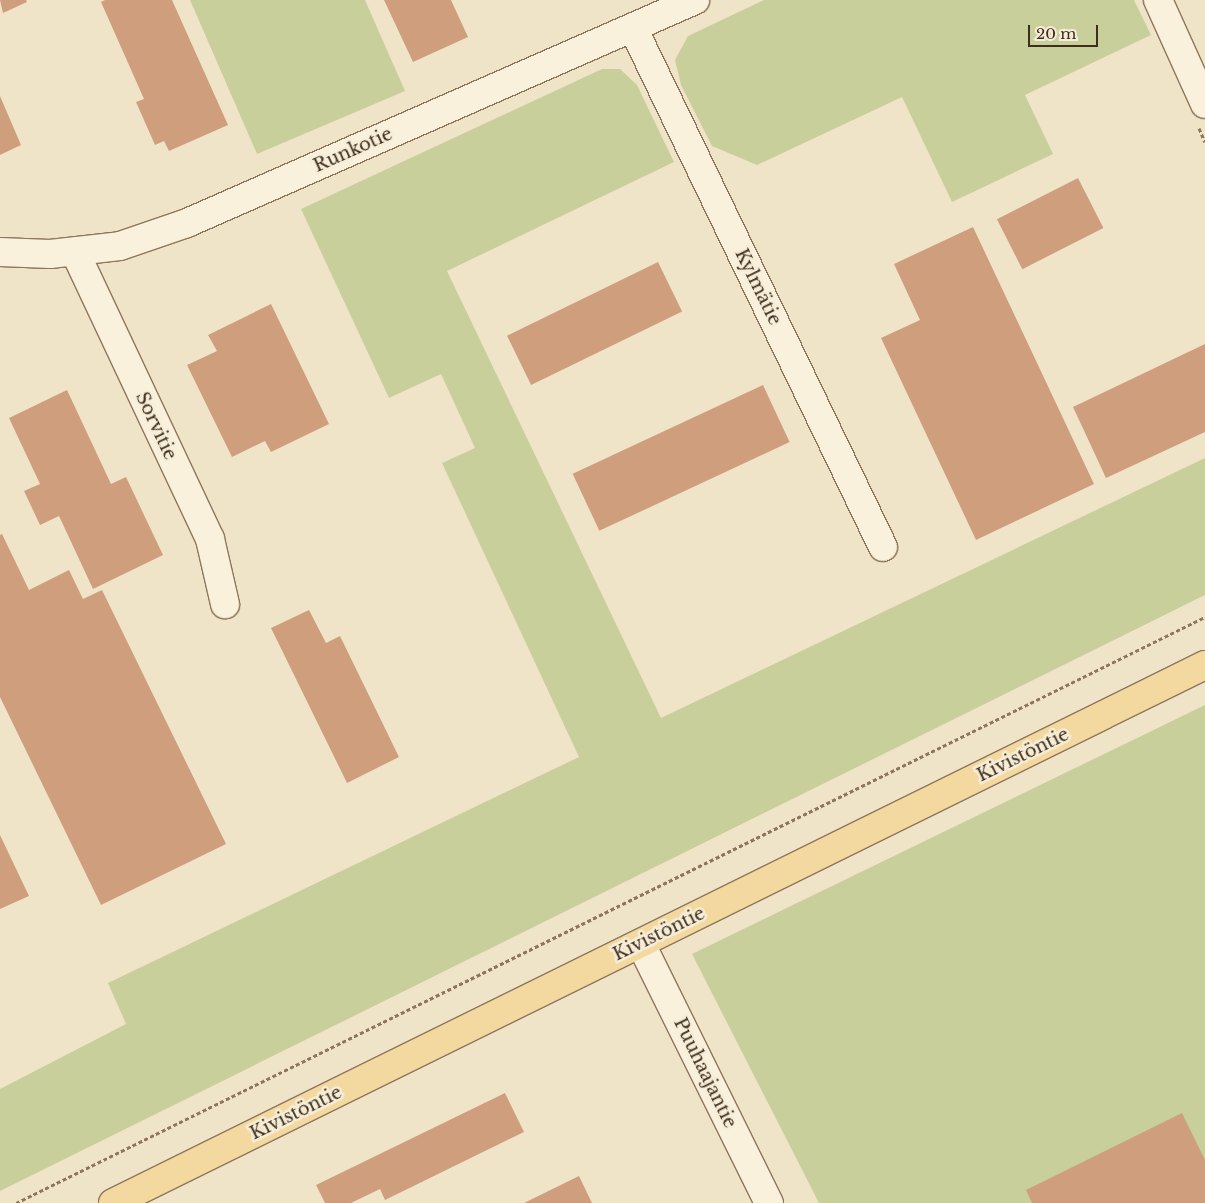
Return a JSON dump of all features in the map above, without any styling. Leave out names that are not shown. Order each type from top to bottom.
[{"type":"main road","name":"Kivistöntie","points":[[114,1203],[1205,665]]},
{"type":"street","name":"Runkotie","points":[[0,252],[50,254],[120,246],[187,223],[694,0]]},
{"type":"street","points":[[1158,0],[1205,104]]},
{"type":"street","name":"Kylmätie","points":[[633,28],[883,547]]},
{"type":"street","name":"Sorvitie","points":[[75,252],[210,540],[224,604]]},
{"type":"street","name":"Puuhaajantie","points":[[641,944],[769,1203]]},
{"type":"path","points":[[16,1203],[1205,617]]},
{"type":"green space","points":[[190,0],[365,0],[405,91],[257,154]]},
{"type":"green space","points":[[764,0],[1134,0],[1151,35],[1025,95],[1053,154],[952,202],[902,97],[757,165],[712,146],[681,85],[675,60],[688,36]]},
{"type":"green space","points":[[602,69],[620,69],[637,85],[674,162],[447,271],[661,718],[1205,458],[1205,595],[0,1191],[0,1089],[126,1024],[108,983],[579,757],[442,463],[475,448],[441,374],[389,398],[301,209]]},
{"type":"green space","points":[[1205,705],[1205,1203],[819,1203],[692,954]]},
{"type":"building","points":[[0,0],[26,0],[27,2],[3,13]]},
{"type":"building","points":[[105,0],[172,0],[228,125],[169,151],[164,141],[155,145],[136,102],[144,99],[101,2]]},
{"type":"building","points":[[384,0],[451,0],[468,37],[413,62]]},
{"type":"building","points":[[0,96],[21,145],[0,155]]},
{"type":"building","points":[[1078,178],[1103,228],[1022,269],[997,219]]},
{"type":"building","points":[[973,227],[1094,484],[976,540],[881,338],[920,320],[894,264]]},
{"type":"building","points":[[658,262],[682,311],[531,385],[507,336]]},
{"type":"building","points":[[271,304],[329,424],[271,452],[265,441],[232,457],[187,365],[217,351],[208,335]]},
{"type":"building","points":[[1205,344],[1205,432],[1106,478],[1073,407]]},
{"type":"building","points":[[763,385],[790,442],[599,531],[573,474]]},
{"type":"building","points":[[67,390],[111,484],[126,477],[163,555],[93,589],[59,516],[40,525],[24,491],[40,484],[9,418]]},
{"type":"building","points":[[2,534],[29,590],[69,570],[83,599],[102,590],[226,844],[101,905],[0,697],[0,535]]},
{"type":"building","points":[[309,610],[326,643],[340,636],[399,757],[347,783],[271,628]]},
{"type":"building","points":[[0,835],[29,896],[0,909]]},
{"type":"building","points":[[505,1093],[524,1132],[385,1200],[380,1189],[351,1203],[325,1203],[316,1185]]},
{"type":"building","points":[[1182,1113],[1205,1160],[1205,1203],[1032,1203],[1026,1190]]},
{"type":"building","points":[[579,1176],[592,1203],[524,1203]]}]
